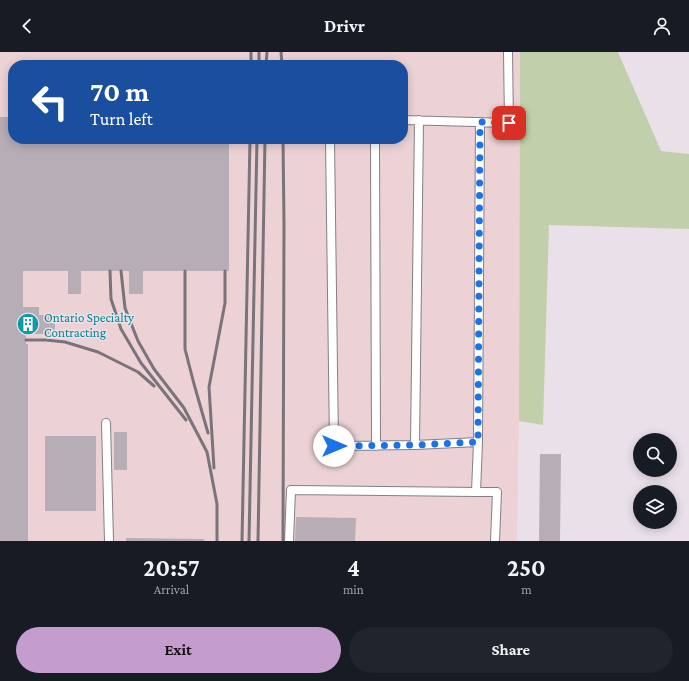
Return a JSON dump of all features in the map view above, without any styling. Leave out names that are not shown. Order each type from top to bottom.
[{"type":"lane","points":[[408,120],[509,123],[508,52]]},
{"type":"lane","points":[[415,445],[419,120]]},
{"type":"lane","points":[[476,492],[478,442],[480,122]]},
{"type":"lane","points":[[330,144],[334,446],[415,445],[478,442]]},
{"type":"lane","points":[[375,144],[376,446]]},
{"type":"lane","points":[[106,423],[109,541]]},
{"type":"lane","points":[[289,541],[291,490],[497,492],[495,541]]},
{"type":"shaded area","points":[[0,52],[520,52],[519,421],[517,541],[0,541]]},
{"type":"green space","points":[[520,52],[618,52],[661,151],[689,154],[689,229],[549,225],[543,425],[519,421]]},
{"type":"building","name":"Ontario Specialty Contracting","points":[[0,117],[8,117],[8,144],[229,144],[229,271],[143,271],[143,294],[129,294],[129,271],[81,271],[81,294],[68,294],[68,271],[23,271],[23,307],[39,307],[39,315],[55,315],[55,334],[26,334],[26,344],[28,344],[28,541],[0,541]]},
{"type":"building","points":[[114,432],[127,432],[127,470],[114,470]]},
{"type":"building","points":[[45,436],[96,436],[96,511],[45,511]]},
{"type":"building","points":[[540,454],[561,454],[560,541],[539,541]]},
{"type":"building","points":[[296,517],[356,518],[355,541],[295,541]]},
{"type":"building","points":[[126,538],[204,539],[204,541],[126,541]]},
{"type":"railway","points":[[251,52],[251,60]]},
{"type":"railway","points":[[259,52],[259,60]]},
{"type":"railway","points":[[266,60],[267,52]]},
{"type":"railway","points":[[281,52],[282,60]]},
{"type":"railway","points":[[242,541],[250,144]]},
{"type":"railway","points":[[249,541],[257,144]]},
{"type":"railway","points":[[258,541],[265,144]]},
{"type":"railway","points":[[283,144],[283,541]]},
{"type":"railway","points":[[110,271],[111,299],[121,329],[141,363],[186,420]]},
{"type":"railway","points":[[121,271],[125,308],[138,341],[154,369],[184,408],[207,452],[217,504],[217,541]]},
{"type":"railway","points":[[185,271],[185,349],[208,433]]},
{"type":"railway","points":[[214,468],[209,387],[225,303],[225,271]]},
{"type":"railway","points":[[26,340],[65,342],[98,352],[138,372],[154,386]]},
{"type":"place","name":"Ontario Specialty Contracting","points":[[28,324]]},
{"type":"route","points":[[334,446],[415,445],[478,442],[480,122],[509,123]]}]
